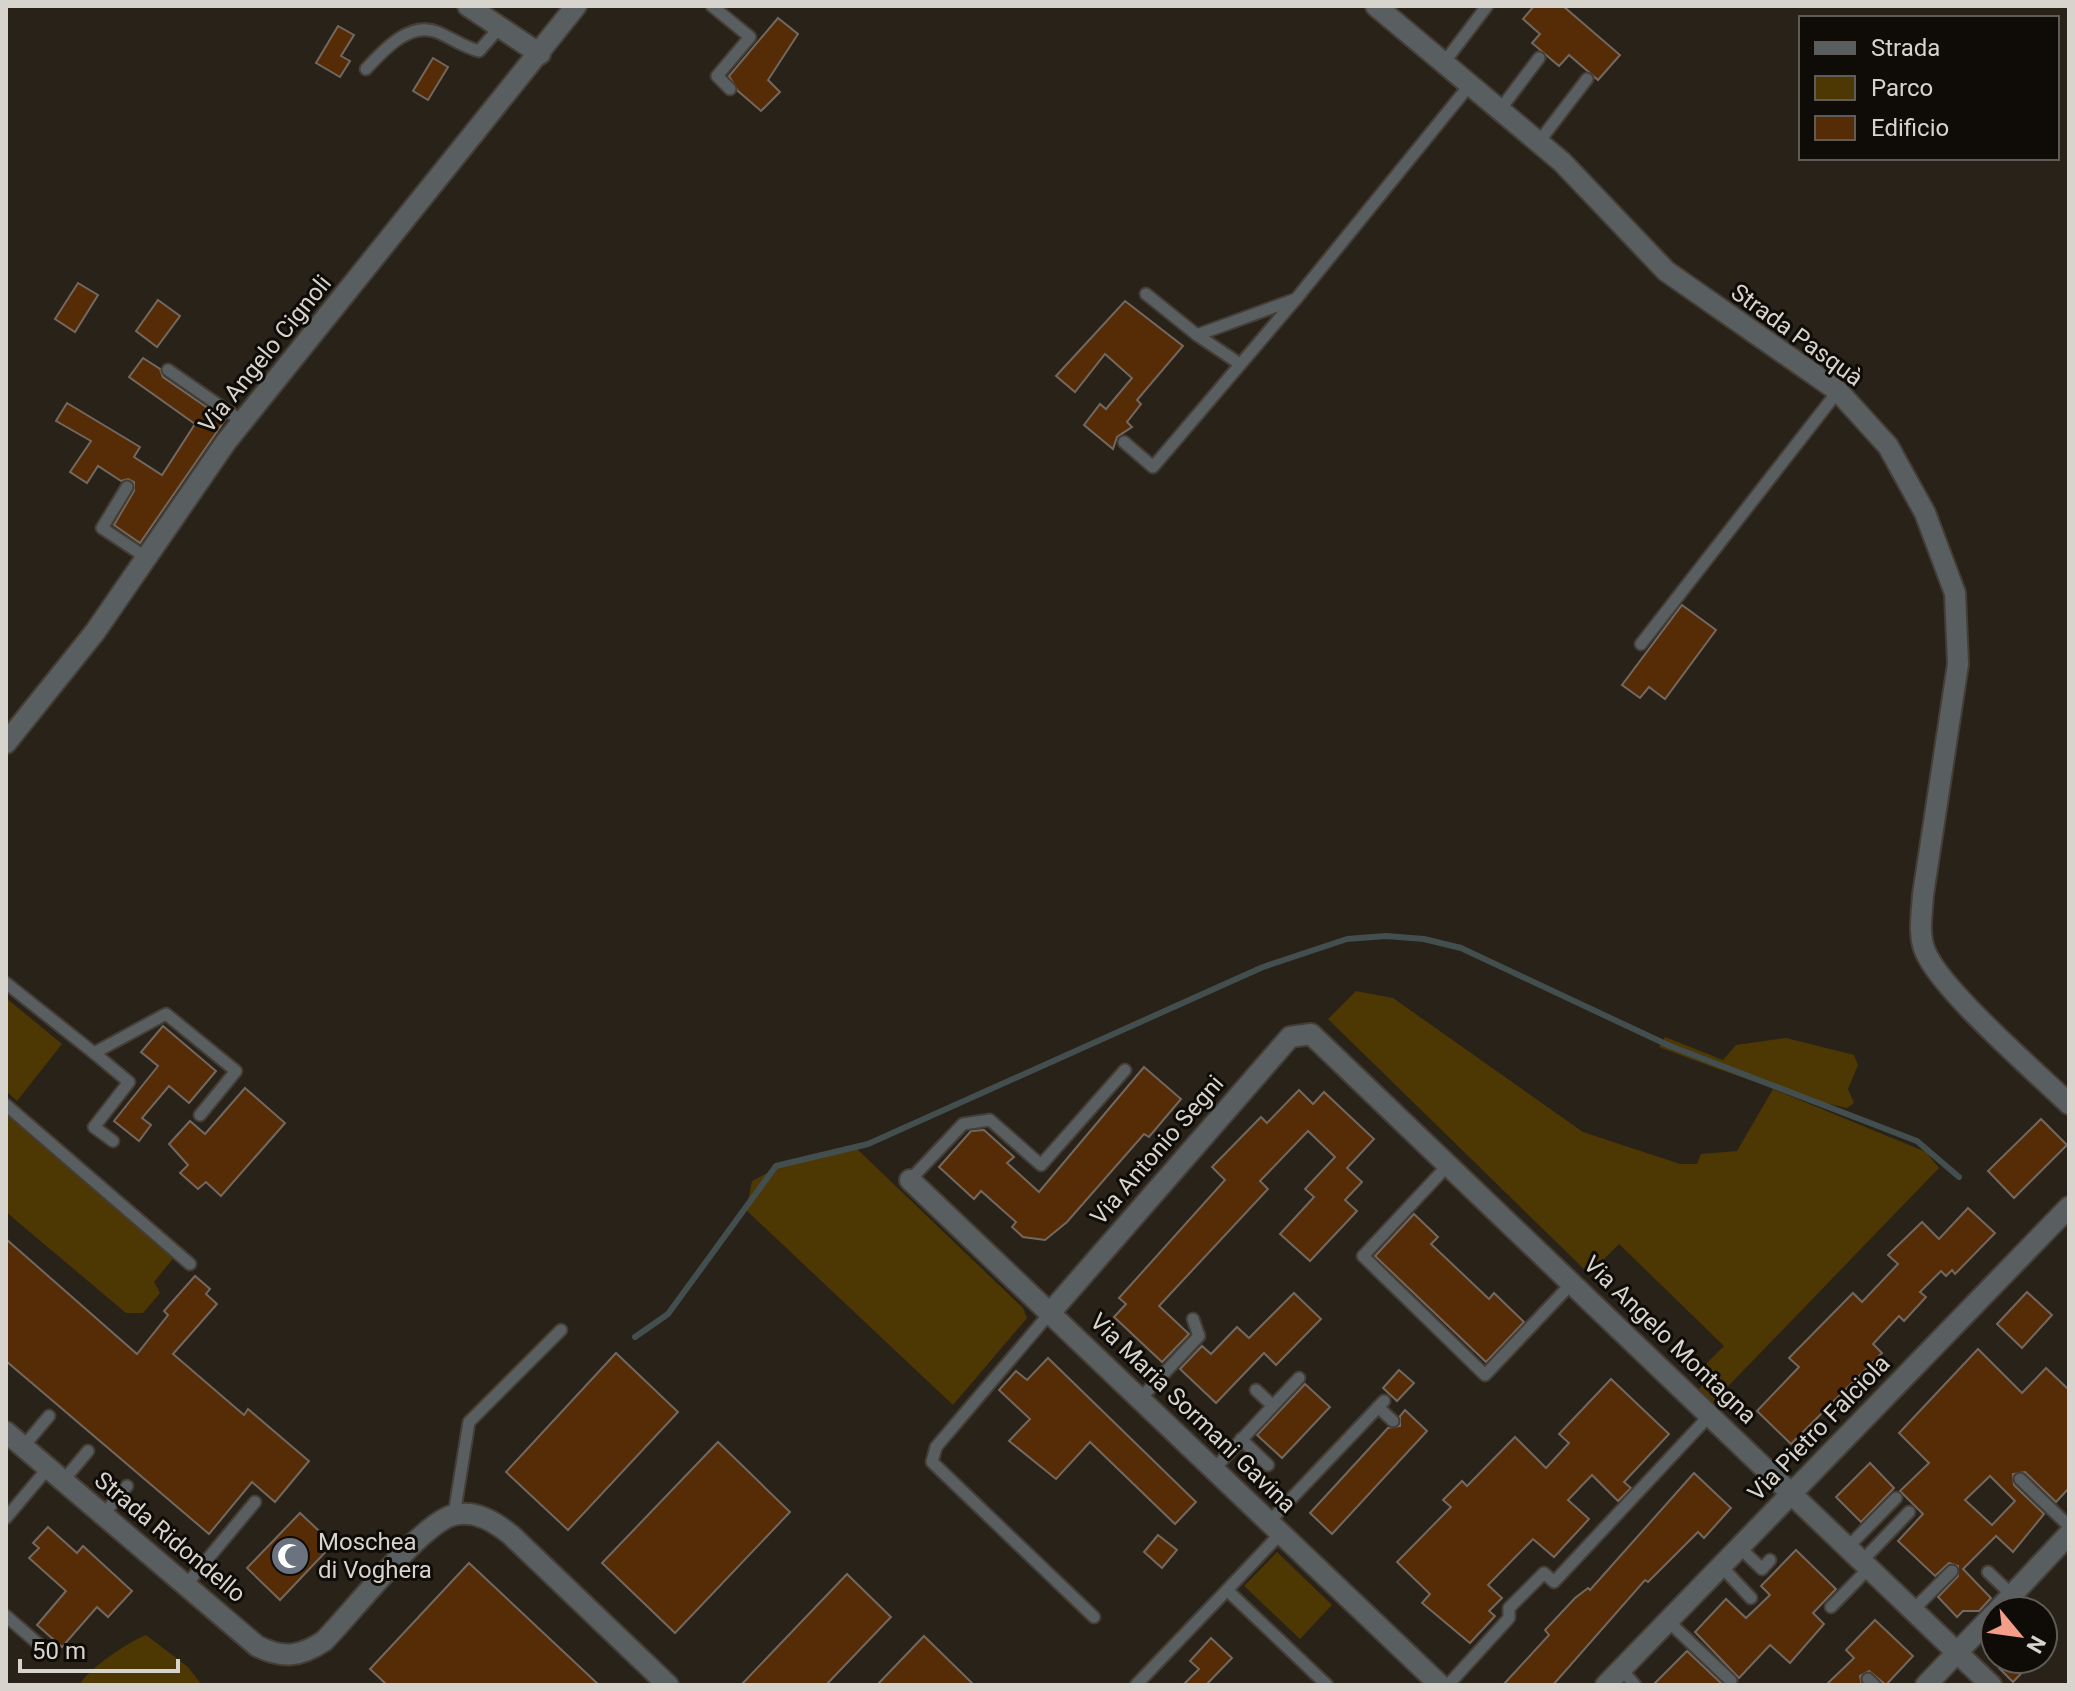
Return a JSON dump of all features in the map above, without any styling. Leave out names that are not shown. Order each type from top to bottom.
[{"type":"street","points":[[468,6],[540,54]]},
{"type":"street","name":"Via Angelo Cignoli","points":[[6,743],[95,632],[243,422],[576,6]]},
{"type":"street","name":"Strada Pasquà","points":[[1376,6],[1573,173],[1666,271],[1838,391],[1888,446],[1925,513],[1955,593],[1958,664],[1923,895],[1921,928],[1925,951],[1976,1012],[2069,1104]]},
{"type":"street","name":"Via Angelo Montagna","points":[[1311,1034],[1574,1282],[1991,1685]]},
{"type":"street","name":"Via Antonio Segni","points":[[1050,1313],[1290,1037],[1311,1034]]},
{"type":"street","name":"Via Maria Sormani Gavina","points":[[910,1180],[1440,1685]]},
{"type":"street","name":"Via Pietro Falciola","points":[[1606,1685],[2069,1207]]},
{"type":"street","name":"Strada Ridondello","points":[[6,1432],[257,1646],[287,1656],[308,1652],[330,1635],[428,1529],[454,1515]]},
{"type":"street","points":[[454,1515],[481,1516],[496,1523],[668,1685]]},
{"type":"street","points":[[2012,1595],[2069,1534]]},
{"type":"street","points":[[1926,1685],[1979,1629]]},
{"type":"lane","points":[[712,6],[750,37],[717,76],[730,89]]},
{"type":"lane","points":[[1442,64],[1487,6]]},
{"type":"lane","points":[[366,69],[391,44],[412,32],[426,29],[437,32],[479,51],[500,27]]},
{"type":"lane","points":[[1499,111],[1539,58]]},
{"type":"lane","points":[[1538,143],[1587,79]]},
{"type":"lane","points":[[1124,442],[1153,467],[1296,299],[1468,87]]},
{"type":"lane","points":[[1146,294],[1197,335],[1240,364]]},
{"type":"lane","points":[[1197,335],[1296,299]]},
{"type":"lane","points":[[168,370],[243,422]]},
{"type":"lane","points":[[1641,644],[1838,391]]},
{"type":"lane","points":[[127,487],[102,528],[147,558]]},
{"type":"lane","points":[[6,983],[129,1082],[94,1127],[113,1141]]},
{"type":"lane","points":[[94,1053],[166,1014],[236,1071],[200,1115]]},
{"type":"lane","points":[[910,1180],[963,1124],[990,1120],[1041,1165],[1125,1070]]},
{"type":"lane","points":[[6,1105],[190,1264]]},
{"type":"lane","points":[[1449,1164],[1363,1256],[1485,1375],[1574,1282]]},
{"type":"lane","points":[[1050,1313],[936,1447],[932,1462],[1094,1617]]},
{"type":"lane","points":[[1140,1399],[1199,1336],[1193,1319]]},
{"type":"lane","points":[[454,1515],[469,1422],[561,1330]]},
{"type":"lane","points":[[1214,1469],[1299,1378]]},
{"type":"lane","points":[[1256,1390],[1273,1406]]},
{"type":"lane","points":[[1136,1685],[1227,1590],[1275,1528],[1381,1404],[1393,1421]]},
{"type":"lane","points":[[1448,1685],[1509,1618],[1509,1608],[1544,1573],[1554,1582],[1710,1415]]},
{"type":"lane","points":[[23,1447],[49,1416]]},
{"type":"lane","points":[[1241,1439],[1268,1465]]},
{"type":"lane","points":[[6,1518],[56,1474],[88,1451]]},
{"type":"lane","points":[[2020,1479],[2069,1526]]},
{"type":"lane","points":[[103,1515],[127,1486]]},
{"type":"lane","points":[[1831,1607],[1896,1498]]},
{"type":"lane","points":[[186,1585],[255,1502]]},
{"type":"lane","points":[[1859,1559],[1909,1512]]},
{"type":"lane","points":[[1739,1547],[1762,1569],[1770,1560]]},
{"type":"lane","points":[[1721,1566],[1751,1598]]},
{"type":"lane","points":[[1913,1610],[1952,1571]]},
{"type":"lane","points":[[1988,1572],[2012,1595]]},
{"type":"lane","points":[[1227,1590],[1327,1685]]},
{"type":"lane","points":[[6,1616],[42,1647]]},
{"type":"lane","points":[[1668,1621],[1731,1681]]},
{"type":"lane","points":[[1621,1669],[1635,1685]]},
{"type":"green space","points":[[1356,991],[1393,998],[1583,1132],[1680,1164],[1697,1164],[1701,1154],[1737,1151],[1773,1089],[1926,1152],[1939,1168],[1712,1403],[1698,1390],[1712,1376],[1706,1364],[1724,1346],[1619,1244],[1589,1274],[1328,1019]]},
{"type":"green space","points":[[6,998],[62,1044],[17,1101],[6,1091]]},
{"type":"green space","points":[[1665,1037],[1723,1060],[1736,1045],[1786,1038],[1854,1055],[1858,1065],[1848,1089],[1854,1103],[1847,1108],[1728,1073],[1659,1047]]},
{"type":"green space","points":[[6,1114],[175,1256],[154,1282],[160,1293],[143,1313],[126,1313],[6,1212]]},
{"type":"green space","points":[[856,1148],[1023,1308],[1027,1318],[953,1405],[746,1210],[752,1181],[779,1167]]},
{"type":"green space","points":[[1277,1552],[1332,1605],[1300,1639],[1244,1586]]},
{"type":"green space","points":[[146,1635],[188,1667],[202,1685],[79,1685],[109,1657]]},
{"type":"building","points":[[1534,6],[1563,6],[1620,55],[1598,80],[1569,55],[1559,66],[1532,43],[1540,34],[1523,19]]},
{"type":"building","points":[[778,18],[798,34],[768,80],[780,92],[761,111],[738,91],[729,76]]},
{"type":"building","points":[[338,26],[354,35],[341,56],[350,61],[340,77],[316,63]]},
{"type":"building","points":[[433,58],[448,67],[428,100],[413,91]]},
{"type":"building","points":[[78,283],[98,295],[75,332],[55,319]]},
{"type":"building","points":[[158,300],[180,316],[157,347],[136,331]]},
{"type":"building","points":[[1125,301],[1183,346],[1137,400],[1141,404],[1127,422],[1132,427],[1117,437],[1113,449],[1084,425],[1100,404],[1106,409],[1132,378],[1105,354],[1075,392],[1056,376]]},
{"type":"building","points":[[143,358],[160,369],[163,377],[225,420],[140,543],[114,525],[134,491],[134,482],[128,479],[121,481],[98,466],[87,483],[70,472],[91,441],[56,421],[67,403],[140,447],[134,457],[162,475],[195,424],[129,377]]},
{"type":"building","points":[[1682,605],[1716,630],[1665,699],[1649,687],[1640,698],[1622,685]]},
{"type":"building","points":[[163,1026],[216,1071],[189,1103],[169,1086],[142,1118],[151,1125],[139,1141],[114,1121],[158,1066],[141,1052]]},
{"type":"building","points":[[1144,1067],[1181,1099],[1149,1137],[1144,1134],[1067,1222],[1045,1240],[1023,1237],[1012,1227],[1016,1222],[981,1191],[974,1199],[939,1167],[971,1131],[984,1130],[1014,1157],[1007,1163],[1039,1192]]},
{"type":"building","points":[[245,1088],[285,1123],[221,1196],[206,1182],[198,1189],[180,1173],[188,1165],[169,1144],[190,1121],[205,1134]]},
{"type":"building","points":[[1299,1090],[1313,1104],[1324,1092],[1374,1139],[1347,1168],[1362,1182],[1345,1200],[1357,1211],[1310,1261],[1280,1234],[1314,1197],[1305,1189],[1335,1157],[1308,1131],[1260,1181],[1268,1189],[1159,1306],[1189,1334],[1162,1362],[1114,1317],[1126,1304],[1119,1298],[1225,1180],[1212,1167],[1261,1117],[1267,1123]]},
{"type":"building","points":[[2041,1119],[2067,1145],[2014,1198],[1988,1171]]},
{"type":"building","points":[[1968,1208],[1995,1233],[1955,1274],[1952,1270],[1946,1276],[1941,1271],[1920,1292],[1926,1297],[1904,1321],[1899,1316],[1873,1344],[1882,1353],[1791,1444],[1757,1411],[1799,1367],[1789,1358],[1853,1293],[1862,1302],[1898,1264],[1888,1255],[1922,1222],[1939,1239]]},
{"type":"building","points":[[1414,1214],[1438,1237],[1431,1244],[1489,1299],[1494,1293],[1524,1322],[1486,1362],[1375,1256]]},
{"type":"building","points":[[6,1239],[137,1354],[168,1315],[164,1311],[195,1276],[210,1289],[206,1294],[217,1304],[173,1354],[244,1415],[248,1409],[309,1461],[275,1502],[252,1482],[209,1534],[6,1361]]},
{"type":"building","points":[[2027,1292],[2052,1315],[2022,1348],[1997,1324]]},
{"type":"building","points":[[1294,1293],[1321,1319],[1276,1365],[1264,1353],[1216,1403],[1180,1369],[1202,1346],[1211,1354],[1237,1327],[1249,1338]]},
{"type":"building","points":[[1978,1349],[2022,1393],[2046,1368],[2069,1390],[2069,1488],[2056,1502],[2025,1472],[2013,1474],[2014,1485],[2044,1514],[2013,1552],[1996,1536],[1963,1569],[1988,1595],[1979,1595],[1979,1611],[1963,1611],[1957,1617],[1938,1597],[1958,1576],[1958,1566],[1949,1563],[1935,1576],[1898,1541],[1923,1514],[1900,1491],[1929,1463],[1899,1433]],"holes":[[[1990,1476],[2015,1501],[1992,1525],[1965,1500]]]},
{"type":"building","points":[[616,1353],[678,1412],[568,1530],[506,1472]]},
{"type":"building","points":[[1048,1358],[1196,1502],[1175,1524],[1090,1442],[1056,1479],[1009,1441],[1030,1419],[999,1390],[1016,1371],[1027,1380]]},
{"type":"building","points":[[1399,1370],[1414,1383],[1397,1401],[1383,1388]]},
{"type":"building","points":[[1611,1379],[1669,1434],[1624,1482],[1631,1488],[1618,1501],[1592,1475],[1568,1500],[1589,1519],[1554,1557],[1533,1539],[1488,1585],[1502,1598],[1489,1611],[1495,1616],[1470,1643],[1422,1603],[1430,1594],[1397,1562],[1451,1507],[1443,1500],[1462,1481],[1467,1486],[1515,1437],[1546,1468],[1569,1443],[1559,1434]]},
{"type":"building","points":[[1305,1384],[1330,1407],[1282,1458],[1257,1435]]},
{"type":"building","points":[[1405,1410],[1427,1431],[1332,1534],[1310,1513],[1388,1428],[1400,1426],[1400,1416]]},
{"type":"building","points":[[718,1442],[790,1512],[675,1633],[602,1563]]},
{"type":"building","points":[[1870,1463],[1894,1488],[1861,1522],[1836,1497]]},
{"type":"building","points":[[1694,1473],[1731,1508],[1704,1538],[1698,1532],[1648,1582],[1645,1580],[1553,1685],[1503,1685],[1549,1635],[1545,1630],[1575,1598],[1588,1588],[1590,1590]]},
{"type":"building","name":"Moschea di Voghera","points":[[300,1513],[333,1544],[280,1600],[247,1568]]},
{"type":"building","points":[[48,1527],[77,1553],[83,1546],[132,1591],[108,1617],[97,1607],[62,1647],[37,1625],[66,1591],[29,1558],[39,1548],[33,1543]]},
{"type":"building","points":[[1158,1535],[1177,1550],[1162,1568],[1144,1552]]},
{"type":"building","points":[[1796,1550],[1836,1589],[1813,1613],[1824,1624],[1790,1663],[1770,1645],[1739,1678],[1695,1632],[1726,1599],[1746,1618],[1770,1595],[1761,1586]]},
{"type":"building","points":[[469,1563],[599,1685],[387,1685],[370,1669]]},
{"type":"building","points":[[847,1574],[891,1617],[826,1685],[741,1685]]},
{"type":"building","points":[[1875,1620],[1913,1656],[1886,1685],[1869,1671],[1860,1676],[1862,1685],[1826,1685],[1854,1658],[1846,1650]]},
{"type":"building","points":[[924,1636],[974,1685],[877,1685]]},
{"type":"building","points":[[1211,1638],[1232,1658],[1206,1685],[1183,1685],[1199,1669],[1190,1661]]},
{"type":"building","points":[[1687,1651],[1723,1685],[1653,1685]]},
{"type":"building","points":[[2006,1675],[2020,1675],[2013,1682]]},
{"type":"waterway","points":[[635,1337],[668,1314],[776,1166],[868,1144],[1263,967],[1347,939],[1386,936],[1424,939],[1461,948],[1670,1046],[1917,1141],[1959,1177]]},
{"type":"place","name":"Moschea di Voghera","points":[[290,1556]]}]
